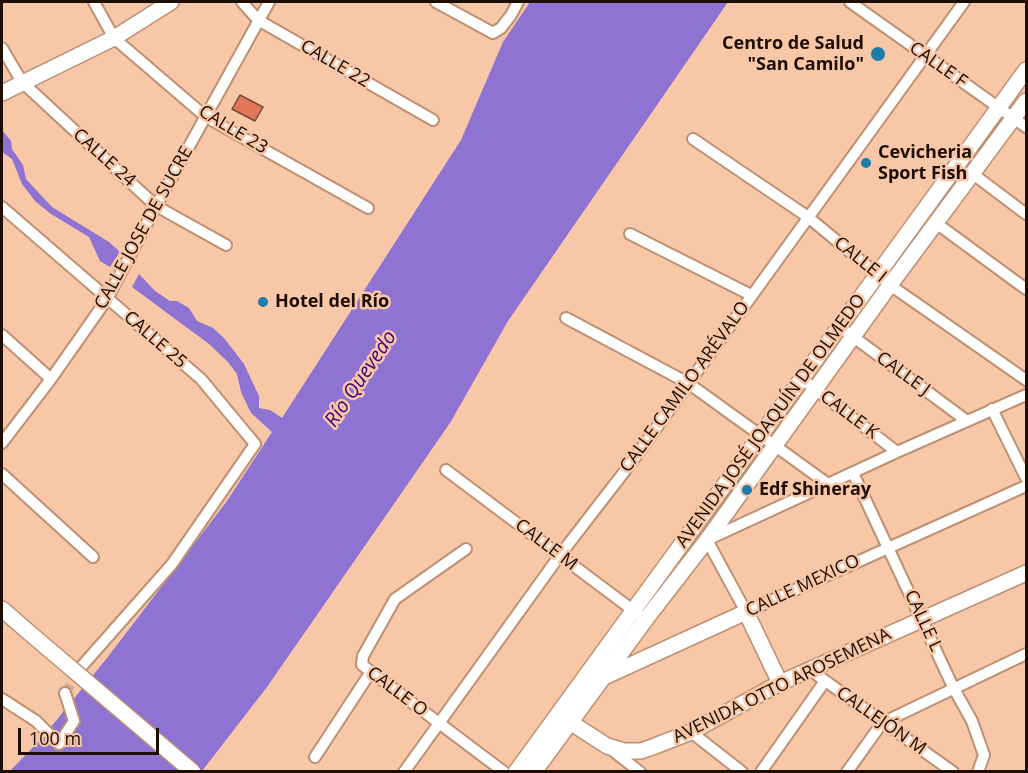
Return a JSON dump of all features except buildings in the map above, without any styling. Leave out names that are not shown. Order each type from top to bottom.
[{"type":"main road","points":[[2,93],[114,38],[171,2]]},
{"type":"main road","name":"AVENIDA JOSÉ JOAQUÍN DE OLMEDO","points":[[534,771],[601,679],[640,615],[760,436],[1026,70]]},
{"type":"main road","name":"AVENIDA JOSÉ JOAQUÍN DE OLMEDO","points":[[516,771],[579,686],[707,540],[936,223],[973,174],[1020,123],[1026,101]]},
{"type":"main road","name":"AVENIDA OTTO AROSEMENA","points":[[570,722],[607,746],[624,751],[641,751],[691,732],[780,683],[1026,573]]},
{"type":"main road","points":[[2,609],[193,771]]},
{"type":"main road","points":[[746,612],[780,683]]},
{"type":"main road","name":"CALLE MEXICO","points":[[579,686],[601,679],[746,612]]},
{"type":"street","name":"CALLE 23","points":[[94,2],[114,38],[207,117],[368,208]]},
{"type":"street","name":"CALLE 22","points":[[242,2],[258,21],[433,120]]},
{"type":"street","name":"CALLE JOSE DE SUCRE","points":[[2,443],[51,379],[107,299],[268,2]]},
{"type":"street","points":[[436,2],[493,33],[501,28],[518,2]]},
{"type":"street","name":"CALLE F","points":[[850,2],[1020,123]]},
{"type":"street","name":"CALLE CAMILO ARÉVALO","points":[[404,771],[560,555],[632,463],[964,2]]},
{"type":"street","name":"CALLE 24","points":[[2,48],[22,82],[156,206],[226,245]]},
{"type":"street","name":"CALLE I","points":[[693,139],[808,217],[890,285],[1026,380]]},
{"type":"street","points":[[973,174],[1026,214]]},
{"type":"street","name":"CALLE 25","points":[[2,207],[201,379],[255,444],[172,564],[82,666]]},
{"type":"street","points":[[936,223],[1026,289]]},
{"type":"street","points":[[630,234],[751,295]]},
{"type":"street","points":[[566,318],[688,383],[828,484]]},
{"type":"street","name":"CALLE J","points":[[840,327],[967,421]]},
{"type":"street","points":[[2,335],[51,379]]},
{"type":"street","name":"CALLE K","points":[[802,379],[897,452]]},
{"type":"street","points":[[746,612],[707,540],[1026,395]]},
{"type":"street","points":[[992,409],[1026,478]]},
{"type":"street","name":"CALLE M","points":[[446,470],[640,615]]},
{"type":"street","name":"CALLE L","points":[[853,473],[953,687],[972,721],[984,755],[978,771]]},
{"type":"street","points":[[2,474],[93,557]]},
{"type":"street","name":"CALLE MEXICO","points":[[746,612],[1026,486]]},
{"type":"street","name":"CALLE O","points":[[466,549],[395,599],[363,656],[362,665],[438,724],[504,771]]},
{"type":"street","points":[[847,771],[882,723],[1026,654]]},
{"type":"street","name":"CALLEJÓN M","points":[[810,670],[939,767],[953,771]]},
{"type":"street","points":[[315,757],[370,673]]},
{"type":"street","points":[[761,771],[825,681]]},
{"type":"street","points":[[2,699],[36,721],[59,744],[74,721],[65,693]]},
{"type":"street","points":[[691,732],[742,771]]},
{"type":"street","points":[[607,746],[640,771]]},
{"type":"water","name":"Río Quevedo","points":[[530,2],[728,2],[508,321],[450,423],[267,687],[202,771],[9,772],[41,739],[107,658],[227,501],[272,432],[251,413],[241,392],[237,374],[228,362],[209,344],[132,287],[139,274],[155,291],[170,301],[177,301],[189,308],[197,321],[213,328],[224,338],[244,364],[259,396],[259,408],[270,410],[282,418],[461,140],[503,42]]},
{"type":"water","points":[[2,130],[11,141],[12,149],[23,165],[26,179],[52,207],[109,242],[120,252],[110,267],[100,261],[89,237],[51,214],[35,201],[22,184],[12,159],[2,152]]},
{"type":"tunnel","points":[[65,693],[81,669]]},
{"type":"place","name":"Centro de Salud \"San Camilo\"","points":[[878,54]]},
{"type":"place","name":"Cevicheria Sport Fish","points":[[866,163]]},
{"type":"place","name":"Hotel del Río","points":[[263,302]]},
{"type":"place","name":"Edf Shineray","points":[[747,490]]}]
